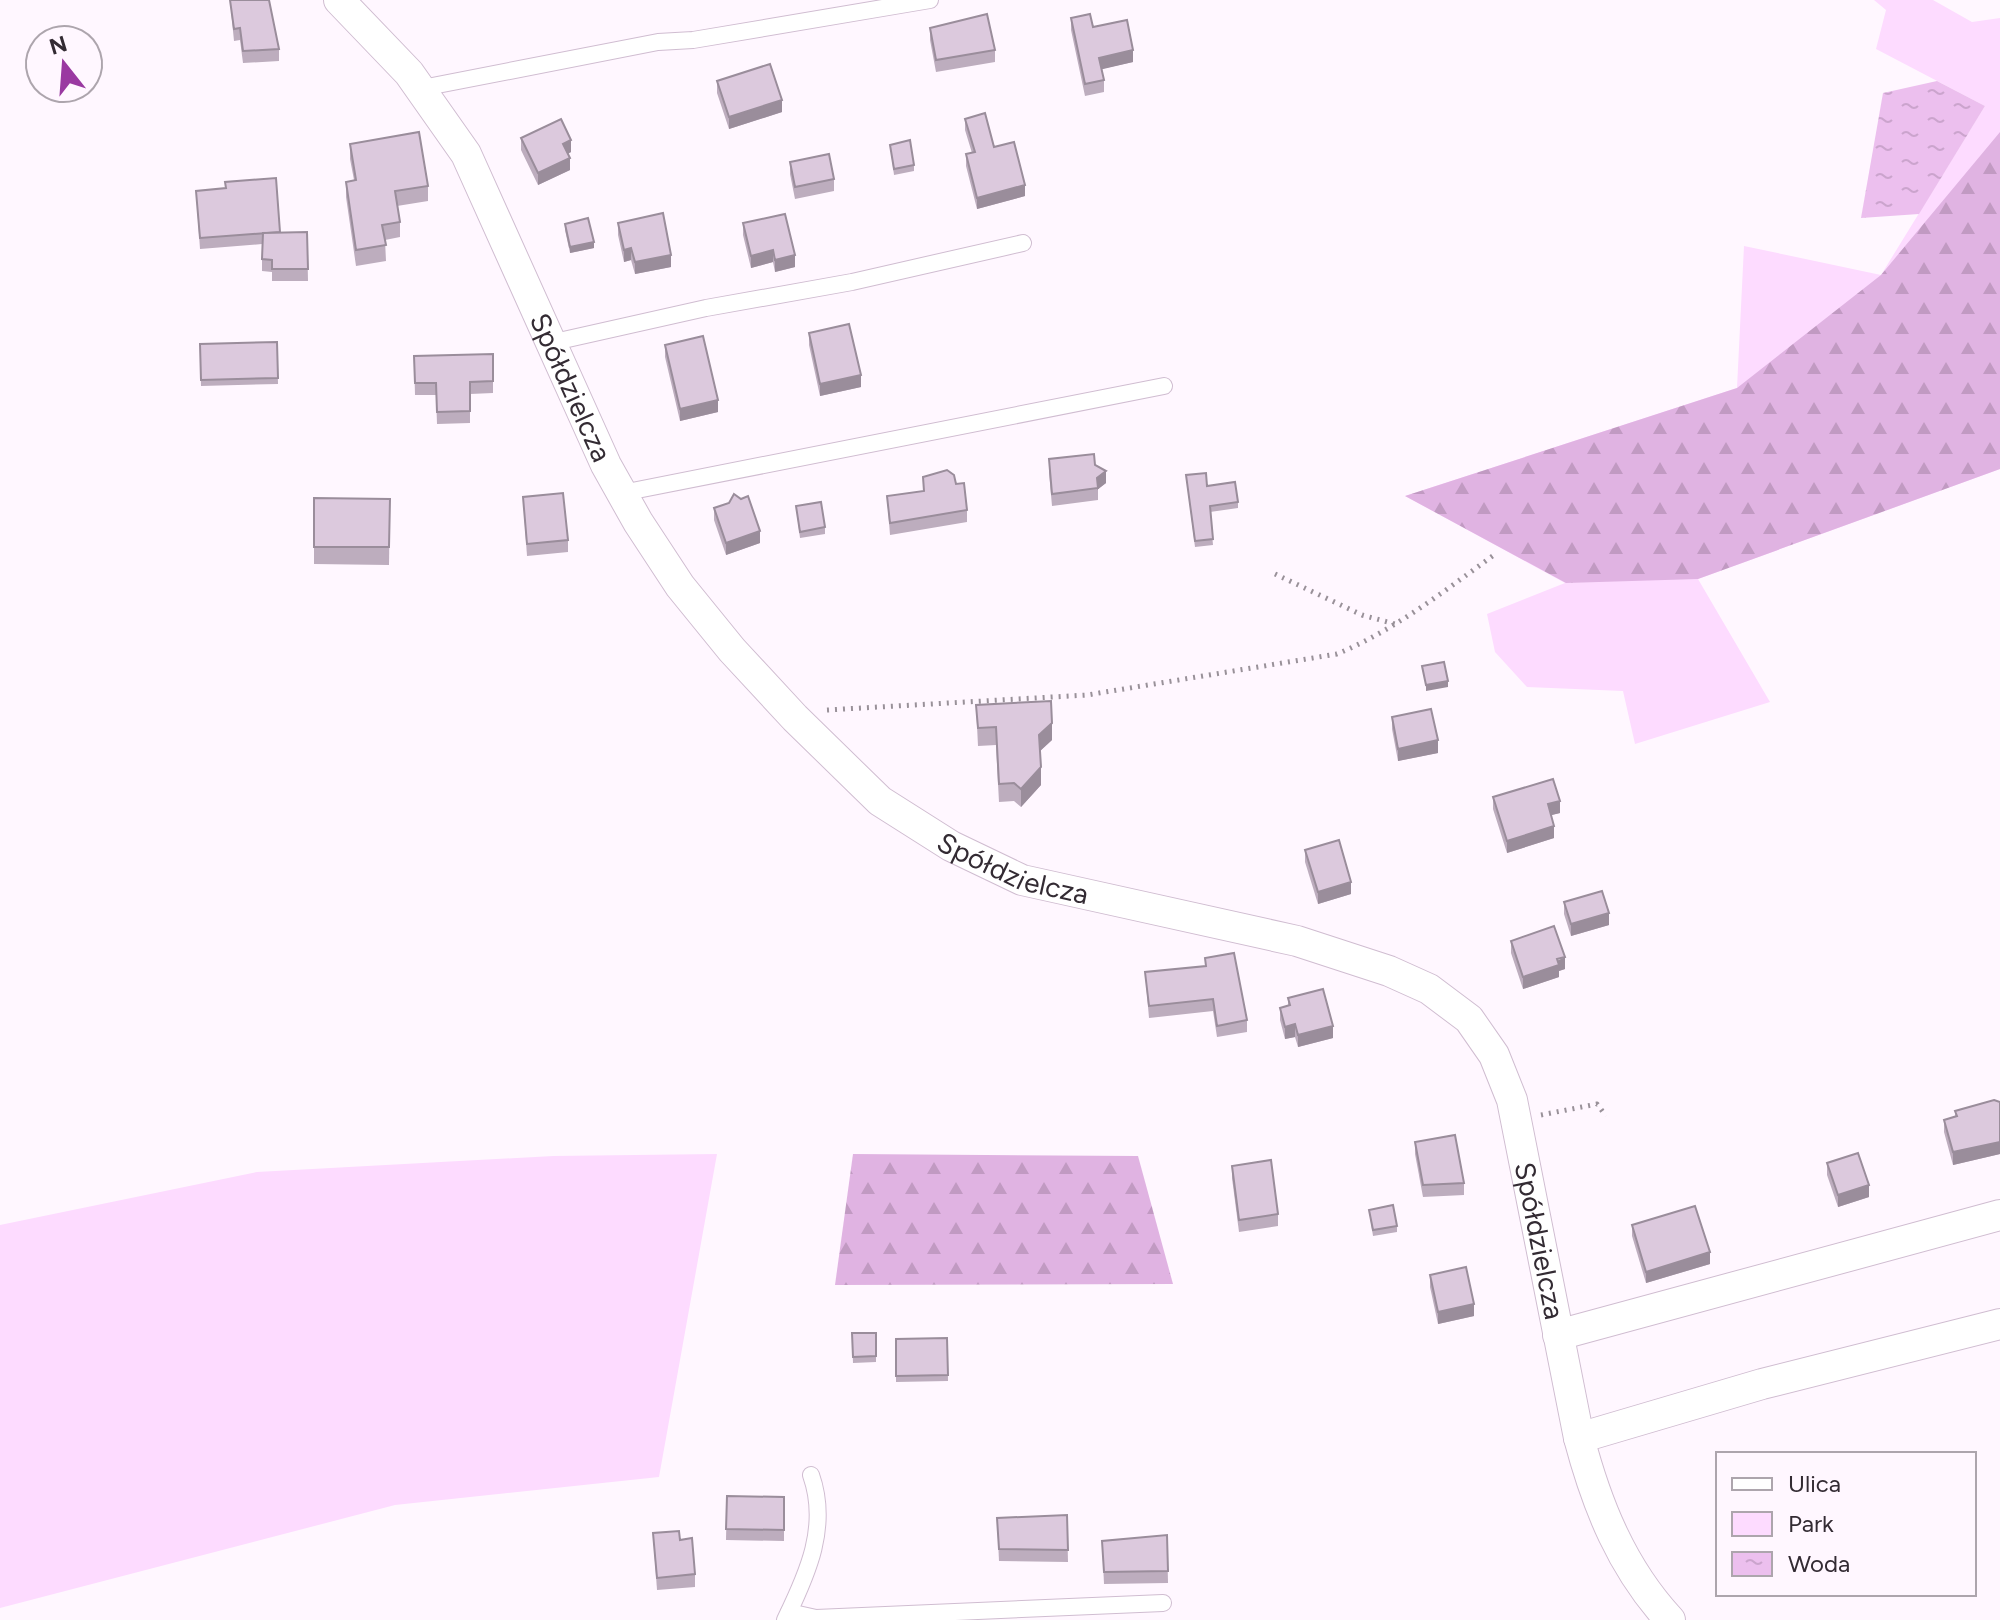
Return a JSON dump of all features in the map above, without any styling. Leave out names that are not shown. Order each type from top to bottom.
[{"type":"street","name":"Spółdzielcza","points":[[339,0],[422,88],[466,154],[550,343],[622,493],[680,586],[732,650],[795,718],[880,801],[951,846],[1022,880],[1297,941],[1389,971],[1429,989],[1469,1019],[1494,1055],[1517,1120],[1579,1438],[1609,1531],[1649,1598],[1670,1620]]},
{"type":"street","points":[[1558,1335],[2000,1215]]},
{"type":"street","points":[[1579,1438],[1762,1384],[2000,1324]]},
{"type":"lane","points":[[422,88],[658,42],[693,40],[930,0]]},
{"type":"lane","points":[[550,343],[706,308],[852,282],[1023,243]]},
{"type":"lane","points":[[622,493],[1164,386]]},
{"type":"lane","points":[[811,1475],[821,1517],[817,1542],[787,1616],[816,1618],[1163,1603]]},
{"type":"path","points":[[795,718],[865,706],[1087,695],[1337,654],[1395,624],[1494,555]]},
{"type":"path","points":[[1275,574],[1362,615],[1395,624]]},
{"type":"path","points":[[1517,1120],[1597,1104],[1606,1116]]},
{"type":"green space","points":[[1874,0],[1933,0],[1972,22],[2000,18],[2000,469],[1698,579],[1770,702],[1635,744],[1623,691],[1527,687],[1495,652],[1487,614],[1565,583],[1405,496],[1737,388],[1744,246],[1881,275],[1985,106],[1876,49],[1886,10]]},
{"type":"green space","points":[[2000,132],[2000,469],[1698,579],[1566,583],[1405,496],[1737,388],[1881,275]]},
{"type":"green space","points":[[717,1154],[659,1477],[395,1505],[0,1608],[0,1225],[257,1172],[553,1156]]},
{"type":"green space","points":[[853,1154],[1138,1156],[1173,1284],[835,1285]]},
{"type":"water","points":[[1937,81],[1985,106],[1919,214],[1861,218],[1883,93]]},
{"type":"building","points":[[230,0],[269,0],[279,49],[243,51],[240,28],[234,29]]},
{"type":"building","points":[[987,14],[995,50],[936,60],[930,28]]},
{"type":"building","points":[[1090,14],[1093,27],[1127,20],[1133,50],[1099,58],[1104,80],[1085,84],[1071,18]]},
{"type":"building","points":[[770,64],[782,100],[729,117],[717,81]]},
{"type":"building","points":[[985,113],[994,147],[1014,142],[1025,185],[977,198],[966,154],[975,152],[965,119]]},
{"type":"building","points":[[561,119],[571,140],[563,144],[570,158],[538,173],[521,138]]},
{"type":"building","points":[[419,132],[428,186],[395,191],[400,222],[382,225],[386,245],[356,250],[346,182],[356,180],[350,144]]},
{"type":"building","points":[[910,140],[914,165],[894,169],[890,145]]},
{"type":"building","points":[[829,154],[834,179],[795,187],[790,162]]},
{"type":"building","points":[[276,178],[280,232],[200,238],[196,191],[226,188],[225,182]]},
{"type":"building","points":[[663,213],[671,255],[635,262],[631,248],[624,250],[618,223]]},
{"type":"building","points":[[785,214],[795,255],[775,260],[773,250],[751,256],[743,223]]},
{"type":"building","points":[[588,218],[594,242],[570,247],[565,224]]},
{"type":"building","points":[[307,232],[308,269],[272,269],[272,260],[262,259],[263,233]]},
{"type":"building","points":[[849,324],[861,375],[820,384],[809,333]]},
{"type":"building","points":[[703,336],[718,400],[680,409],[665,345]]},
{"type":"building","points":[[277,342],[278,378],[201,380],[200,344]]},
{"type":"building","points":[[493,354],[493,381],[470,382],[470,411],[437,412],[436,383],[415,383],[414,356]]},
{"type":"building","points":[[1094,454],[1095,465],[1106,471],[1097,478],[1098,488],[1052,494],[1049,459]]},
{"type":"building","points":[[947,470],[954,475],[956,484],[964,483],[967,510],[890,523],[887,496],[924,491],[923,477]]},
{"type":"building","points":[[1206,473],[1207,486],[1235,482],[1238,502],[1210,506],[1213,539],[1195,541],[1186,475]]},
{"type":"building","points":[[563,493],[568,540],[527,544],[523,497]]},
{"type":"building","points":[[734,494],[741,499],[748,496],[760,531],[726,543],[714,508],[729,503]]},
{"type":"building","points":[[314,498],[390,499],[389,547],[314,547]]},
{"type":"building","points":[[821,502],[825,527],[800,532],[796,506]]},
{"type":"building","points":[[1444,662],[1448,681],[1426,685],[1422,666]]},
{"type":"building","points":[[1051,701],[1052,723],[1039,735],[1041,767],[1021,789],[1014,783],[999,784],[996,727],[978,728],[976,705]]},
{"type":"building","points":[[1431,709],[1438,740],[1398,749],[1392,717]]},
{"type":"building","points":[[1553,779],[1560,801],[1548,804],[1554,826],[1507,841],[1493,797]]},
{"type":"building","points":[[1339,840],[1351,882],[1318,892],[1305,850]]},
{"type":"building","points":[[1602,891],[1609,913],[1571,924],[1564,902]]},
{"type":"building","points":[[1554,926],[1565,957],[1557,959],[1559,965],[1523,977],[1511,941]]},
{"type":"building","points":[[1234,953],[1247,1020],[1217,1026],[1213,999],[1149,1006],[1145,972],[1206,966],[1205,958]]},
{"type":"building","points":[[1323,989],[1333,1026],[1298,1035],[1295,1024],[1285,1027],[1280,1008],[1290,1005],[1288,998]]},
{"type":"building","points":[[1994,1100],[2000,1102],[2000,1142],[1953,1152],[1944,1120],[1957,1116],[1955,1111]]},
{"type":"building","points":[[1455,1135],[1464,1183],[1423,1185],[1415,1142]]},
{"type":"building","points":[[1858,1153],[1869,1185],[1838,1195],[1827,1163]]},
{"type":"building","points":[[1271,1160],[1278,1214],[1239,1220],[1232,1166]]},
{"type":"building","points":[[1393,1205],[1397,1226],[1373,1230],[1369,1210]]},
{"type":"building","points":[[1695,1206],[1710,1252],[1646,1272],[1632,1225]]},
{"type":"building","points":[[1466,1267],[1474,1304],[1438,1312],[1430,1275]]},
{"type":"building","points":[[852,1333],[876,1333],[876,1356],[853,1357]]},
{"type":"building","points":[[947,1338],[948,1375],[896,1376],[896,1339]]},
{"type":"building","points":[[727,1496],[784,1497],[784,1530],[726,1529]]},
{"type":"building","points":[[1067,1515],[1068,1550],[999,1549],[997,1518]]},
{"type":"building","points":[[679,1531],[680,1540],[692,1538],[695,1574],[657,1578],[653,1533]]},
{"type":"building","points":[[1167,1535],[1168,1571],[1104,1572],[1102,1541]]}]
